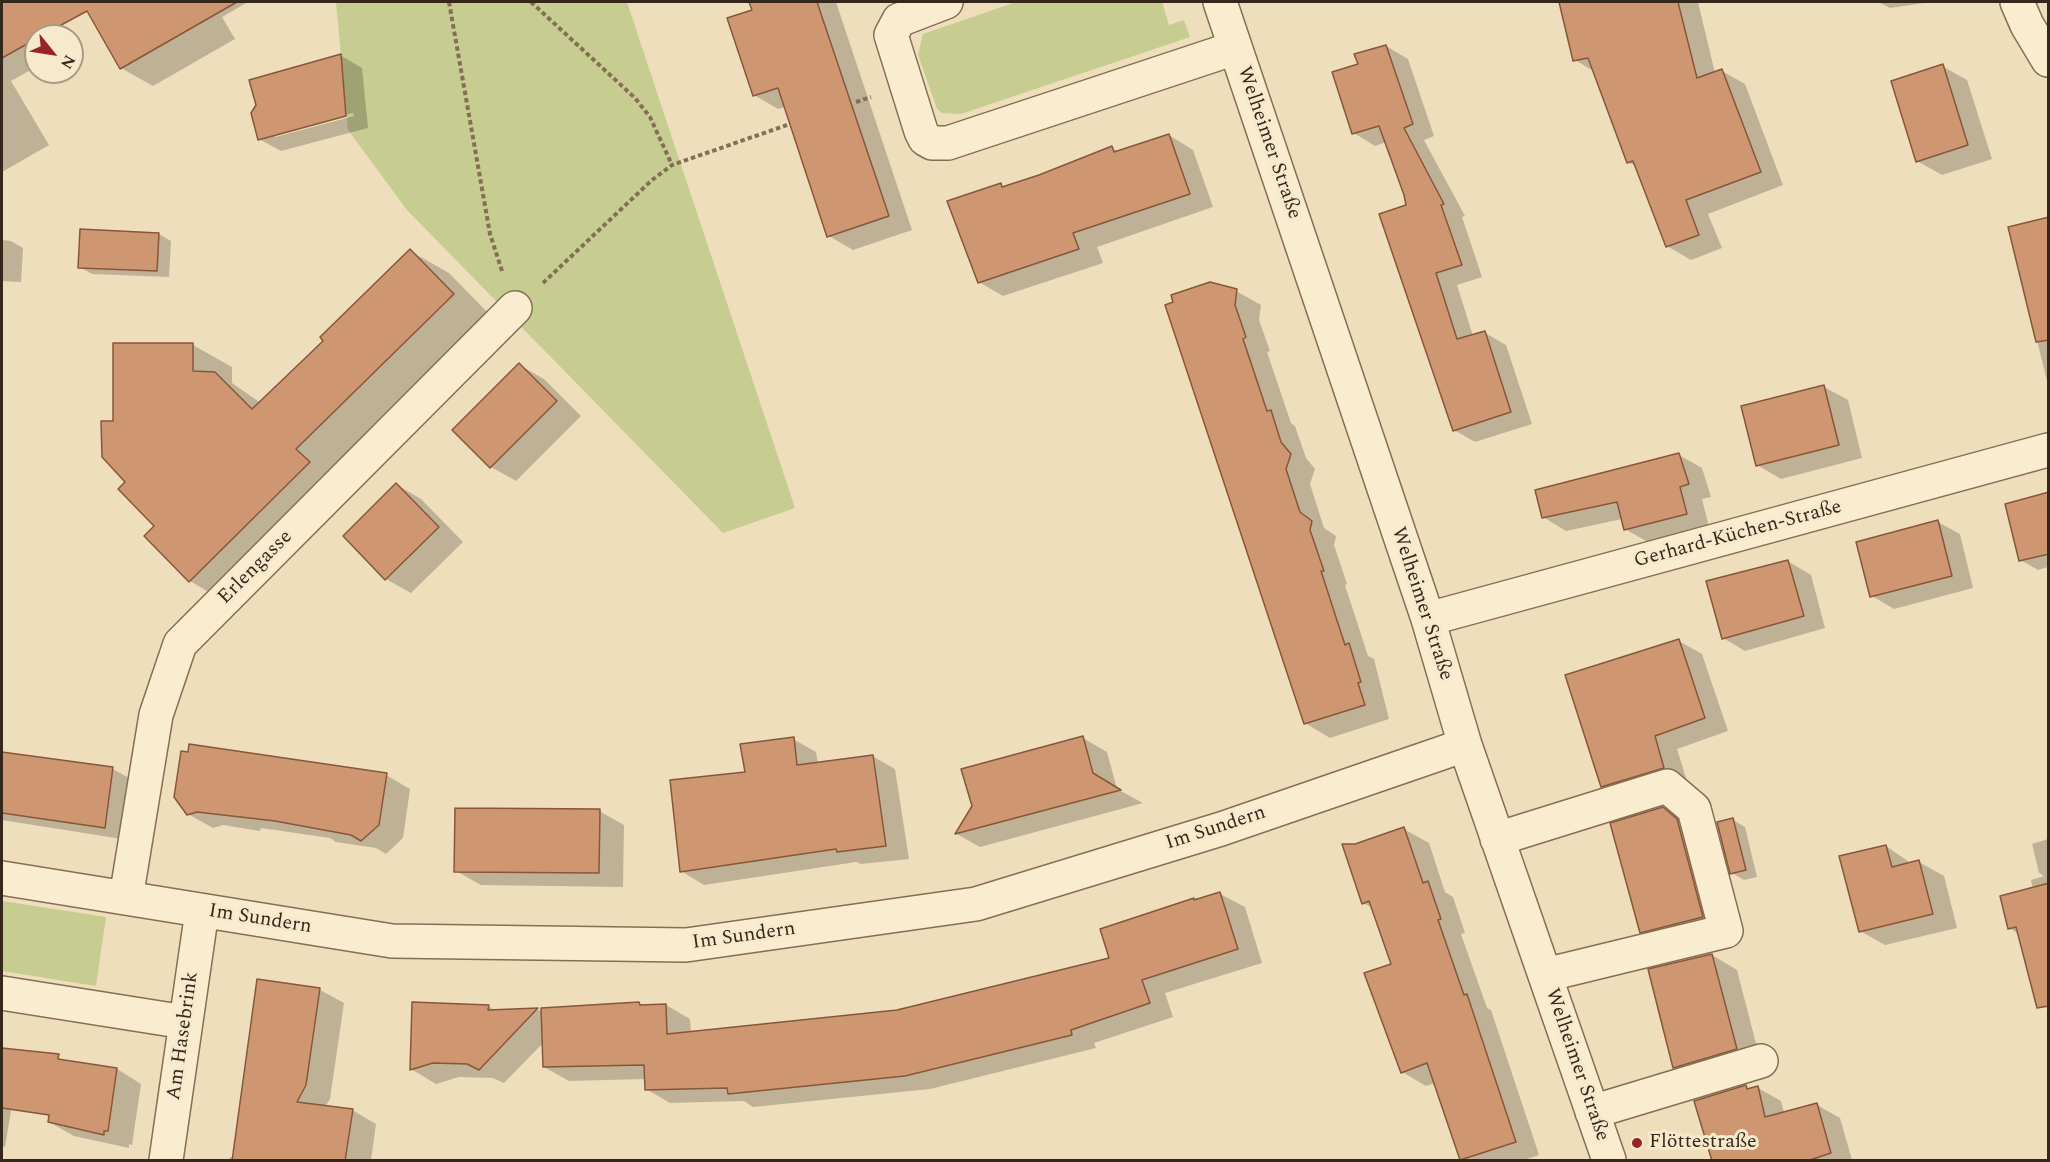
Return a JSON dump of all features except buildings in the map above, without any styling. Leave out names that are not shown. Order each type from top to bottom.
[{"type":"street","name":"Welheimer Straße","points":[[946,2],[898,20],[891,35],[921,131],[925,139],[932,143],[948,142],[1235,48]]},
{"type":"street","name":"Welheimer Straße","points":[[1220,2],[1428,620],[1465,745],[1609,1161]]},
{"type":"street","points":[[2017,2],[2026,25],[2049,60]]},
{"type":"street","name":"Erlengasse","points":[[126,898],[156,715],[180,644],[515,308]]},
{"type":"street","name":"Gerhard-Küchen-Straße","points":[[1428,620],[2049,450]]},
{"type":"street","name":"Im Sundern","points":[[2,878],[392,941],[686,945],[976,904],[1221,829],[1465,745]]},
{"type":"street","points":[[1497,839],[1666,786],[1694,809],[1726,931],[1545,975]]},
{"type":"street","name":"Am Hasebrink","points":[[166,1161],[202,911]]},
{"type":"street","points":[[2,993],[185,1022]]},
{"type":"street","points":[[1592,1112],[1761,1061]]},
{"type":"path","points":[[449,2],[490,234],[515,308],[652,180],[672,165],[787,125]]},
{"type":"path","points":[[531,2],[635,98],[650,117],[672,165]]},
{"type":"green space","points":[[336,2],[627,2],[795,508],[723,533],[407,210],[348,130]]},
{"type":"green space","points":[[1016,2],[1162,2],[1169,25],[1184,20],[1190,37],[961,114],[942,113],[937,109],[918,55],[923,34]]},
{"type":"green space","points":[[2,901],[106,917],[96,986],[2,971]]},
{"type":"place","name":"Flöttestraße","points":[[1637,1143]]}]
